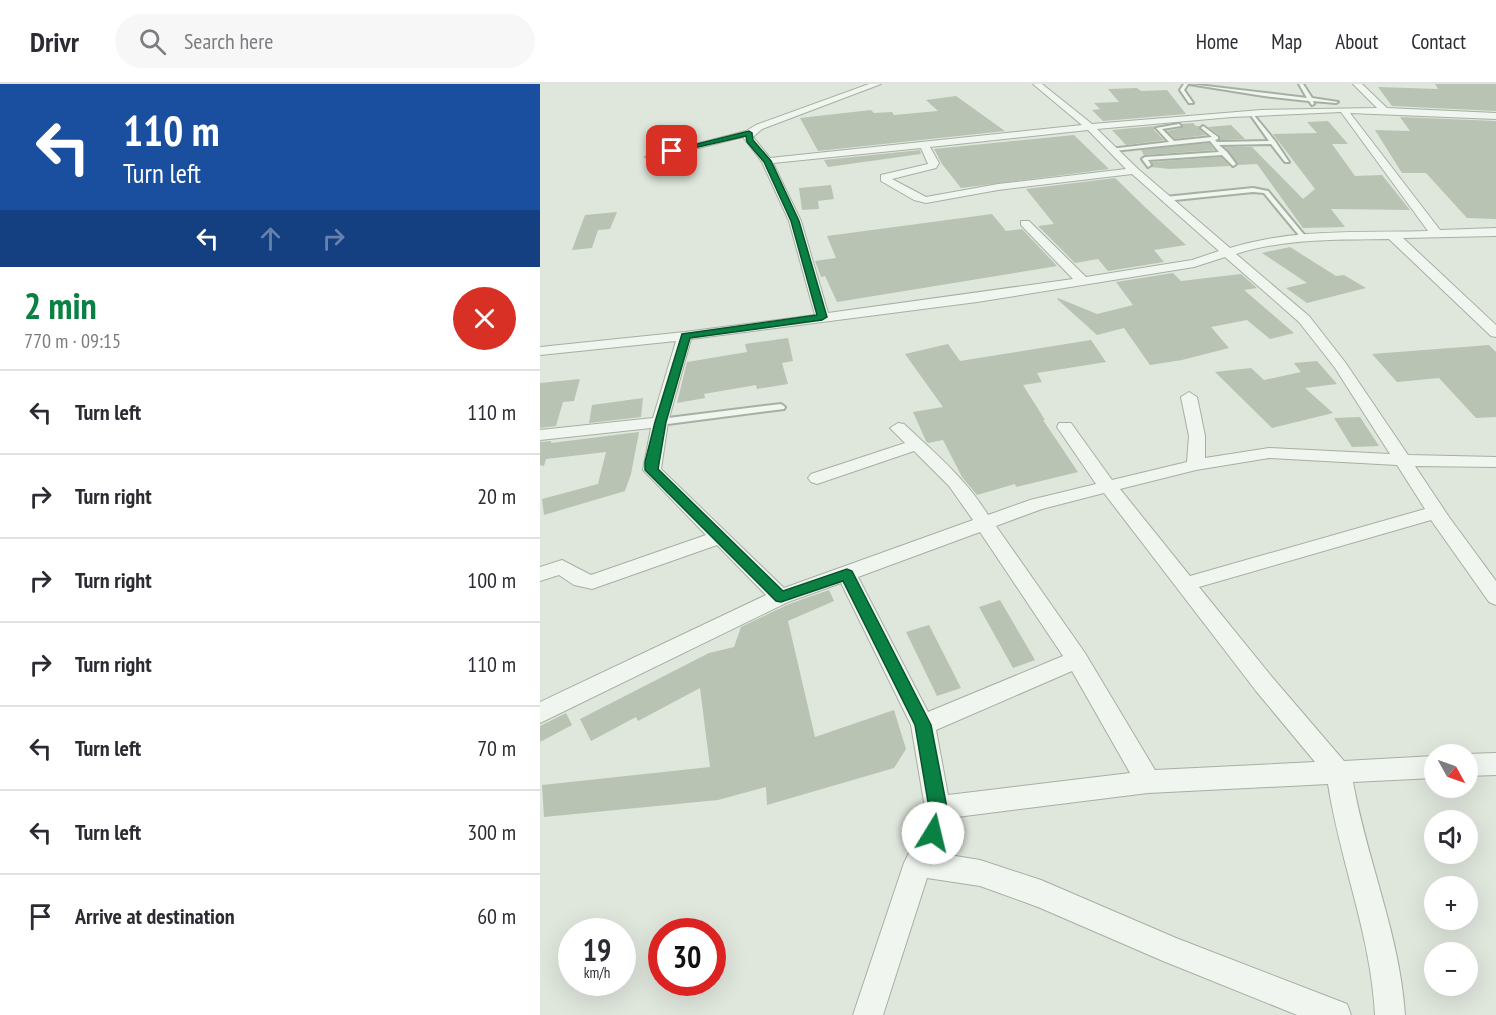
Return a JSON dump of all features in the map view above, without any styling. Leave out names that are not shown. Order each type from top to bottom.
[{"type":"street","points":[[650,157],[749,133],[759,127],[877,84]]},
{"type":"street","points":[[1037,84],[1090,127],[1134,171],[1304,320],[1324,343],[1404,460],[1436,512],[1496,597]]},
{"type":"street","points":[[1357,84],[1385,111]]},
{"type":"street","points":[[767,161],[1090,127],[1316,110],[1340,106],[1385,111],[1496,116]]},
{"type":"street","points":[[1340,106],[1435,232]]},
{"type":"street","points":[[749,133],[750,140],[767,161],[795,221],[822,317]]},
{"type":"street","points":[[924,144],[934,164],[932,166],[885,177],[921,200],[998,187],[1134,171]]},
{"type":"street","points":[[1025,223],[1083,281]]},
{"type":"street","points":[[540,351],[686,336],[977,298],[1194,263],[1251,245],[1304,238],[1435,232],[1496,232]]},
{"type":"street","points":[[1392,235],[1496,333]]},
{"type":"street","points":[[686,336],[660,422],[651,462],[652,470],[781,597]]},
{"type":"street","points":[[1189,397],[1197,436],[1196,465]]},
{"type":"street","points":[[540,435],[660,422]]},
{"type":"street","points":[[1065,427],[1088,461],[1264,684],[1339,773],[1343,798],[1384,958],[1390,1015]]},
{"type":"street","points":[[897,429],[957,483],[971,501],[1077,659],[1148,782]]},
{"type":"street","points":[[817,478],[916,445]]},
{"type":"street","points":[[540,713],[781,597],[1037,504],[1196,465],[1269,453],[1496,462]]},
{"type":"street","points":[[1186,584],[1436,512]]},
{"type":"street","points":[[540,574],[562,567],[580,580],[592,582],[720,537]]},
{"type":"street","points":[[847,574],[923,725],[938,808],[933,833],[918,863],[868,1015]]},
{"type":"street","points":[[923,725],[1077,659]]},
{"type":"street","points":[[1478,765],[1496,764]]},
{"type":"street","points":[[938,808],[1148,782],[1424,768]]},
{"type":"street","points":[[918,863],[980,873],[1041,894],[1173,951],[1336,1015]]},
{"type":"lane","points":[[1186,84],[1183,92],[1191,102]]},
{"type":"lane","points":[[1196,84],[1340,106]]},
{"type":"lane","points":[[1301,84],[1316,110]]},
{"type":"lane","points":[[1252,114],[1287,161]]},
{"type":"lane","points":[[1173,143],[1158,128],[1179,125]]},
{"type":"lane","points":[[1113,149],[1216,138],[1203,127]]},
{"type":"lane","points":[[1211,139],[1233,164]]},
{"type":"lane","points":[[1216,144],[1273,142]]},
{"type":"lane","points":[[1148,165],[1145,159],[1225,153]]},
{"type":"lane","points":[[1166,199],[1253,190],[1266,192],[1304,238]]},
{"type":"lane","points":[[660,422],[782,407]]},
{"type":"building","points":[[1435,84],[1496,84],[1496,111],[1392,106],[1378,87],[1438,89]]},
{"type":"building","points":[[1137,88],[1141,91],[1167,90],[1186,114],[1103,121],[1092,110],[1100,109],[1094,103],[1119,102],[1108,89]]},
{"type":"building","points":[[956,96],[1005,131],[818,151],[800,118],[871,110],[874,113],[892,112],[894,115],[938,111],[926,100]]},
{"type":"building","points":[[1400,117],[1496,121],[1496,219],[1467,218],[1426,173],[1402,173],[1375,130],[1410,131]]},
{"type":"building","points":[[1328,121],[1348,144],[1332,144],[1355,176],[1382,175],[1410,210],[1331,209],[1345,227],[1303,228],[1257,164],[1238,165],[1225,147],[1252,147],[1303,199],[1315,189],[1273,134],[1317,133],[1307,122]]},
{"type":"building","points":[[1193,123],[1200,126],[1200,130],[1206,135],[1175,139],[1167,131],[1181,128],[1182,124]]},
{"type":"building","points":[[1231,125],[1245,139],[1220,140],[1219,135],[1208,127]]},
{"type":"building","points":[[1155,126],[1154,130],[1164,140],[1126,145],[1112,130]]},
{"type":"building","points":[[1074,135],[1109,169],[961,188],[942,164],[934,149]]},
{"type":"building","points":[[1209,143],[1214,150],[1144,155],[1141,150]]},
{"type":"building","points":[[920,150],[921,154],[828,167],[824,160]]},
{"type":"building","points":[[1221,157],[1230,166],[1170,169],[1151,167],[1152,162]]},
{"type":"building","points":[[1115,178],[1186,245],[1154,250],[1164,262],[1108,271],[1098,259],[1075,263],[1038,226],[1054,224],[1026,189]]},
{"type":"building","points":[[831,185],[834,199],[818,201],[819,209],[802,210],[799,188]]},
{"type":"building","points":[[617,212],[610,229],[598,230],[592,248],[572,250],[585,215]]},
{"type":"building","points":[[992,214],[1006,231],[1022,229],[1057,266],[837,302],[825,276],[821,277],[815,261],[836,258],[827,236]]},
{"type":"building","points":[[1290,247],[1336,276],[1344,275],[1366,288],[1307,303],[1286,288],[1307,283],[1262,253]]},
{"type":"building","points":[[1173,273],[1181,281],[1241,274],[1257,288],[1244,290],[1294,333],[1270,339],[1247,320],[1211,327],[1229,348],[1182,360],[1150,365],[1124,328],[1097,335],[1057,299],[1097,314],[1133,305],[1116,282]]},
{"type":"building","points":[[788,338],[793,361],[782,363],[788,384],[757,389],[756,385],[704,394],[705,398],[677,403],[687,362],[747,352],[745,344]]},
{"type":"building","points":[[1091,340],[1106,362],[1037,373],[1042,382],[1023,385],[1078,472],[1016,487],[1015,484],[977,495],[962,477],[943,440],[928,443],[926,441],[913,412],[943,407],[905,354],[948,344],[960,361]]},
{"type":"building","points":[[1489,345],[1496,352],[1496,417],[1476,418],[1439,378],[1397,382],[1372,354]]},
{"type":"building","points":[[1317,361],[1337,384],[1305,388],[1333,413],[1272,428],[1215,372],[1251,368],[1264,380],[1301,372],[1294,363]]},
{"type":"building","points":[[580,379],[574,401],[563,402],[556,426],[540,428],[540,383]]},
{"type":"building","points":[[643,398],[641,417],[589,423],[592,405]]},
{"type":"building","points":[[1360,417],[1379,446],[1352,447],[1334,418]]},
{"type":"building","points":[[639,432],[631,474],[625,491],[544,515],[542,499],[598,484],[606,452],[546,459],[544,466],[540,465],[540,442],[551,441],[551,443]]},
{"type":"building","points":[[829,590],[834,601],[788,621],[815,737],[894,710],[906,749],[894,768],[767,805],[766,787],[718,800],[544,817],[542,785],[710,767],[700,688],[638,721],[636,717],[591,741],[580,719],[709,653],[734,647],[741,627],[789,604]]},
{"type":"building","points":[[1000,600],[1035,660],[1013,668],[979,607]]},
{"type":"building","points":[[929,625],[961,688],[937,696],[906,632]]},
{"type":"building","points":[[566,713],[572,725],[540,742],[540,726]]},
{"type":"route","points":[[672,151],[749,133],[748,137],[767,161],[795,221],[822,317],[686,336],[660,422],[651,462],[652,470],[781,597],[847,574],[923,725],[938,808],[933,833]]}]
